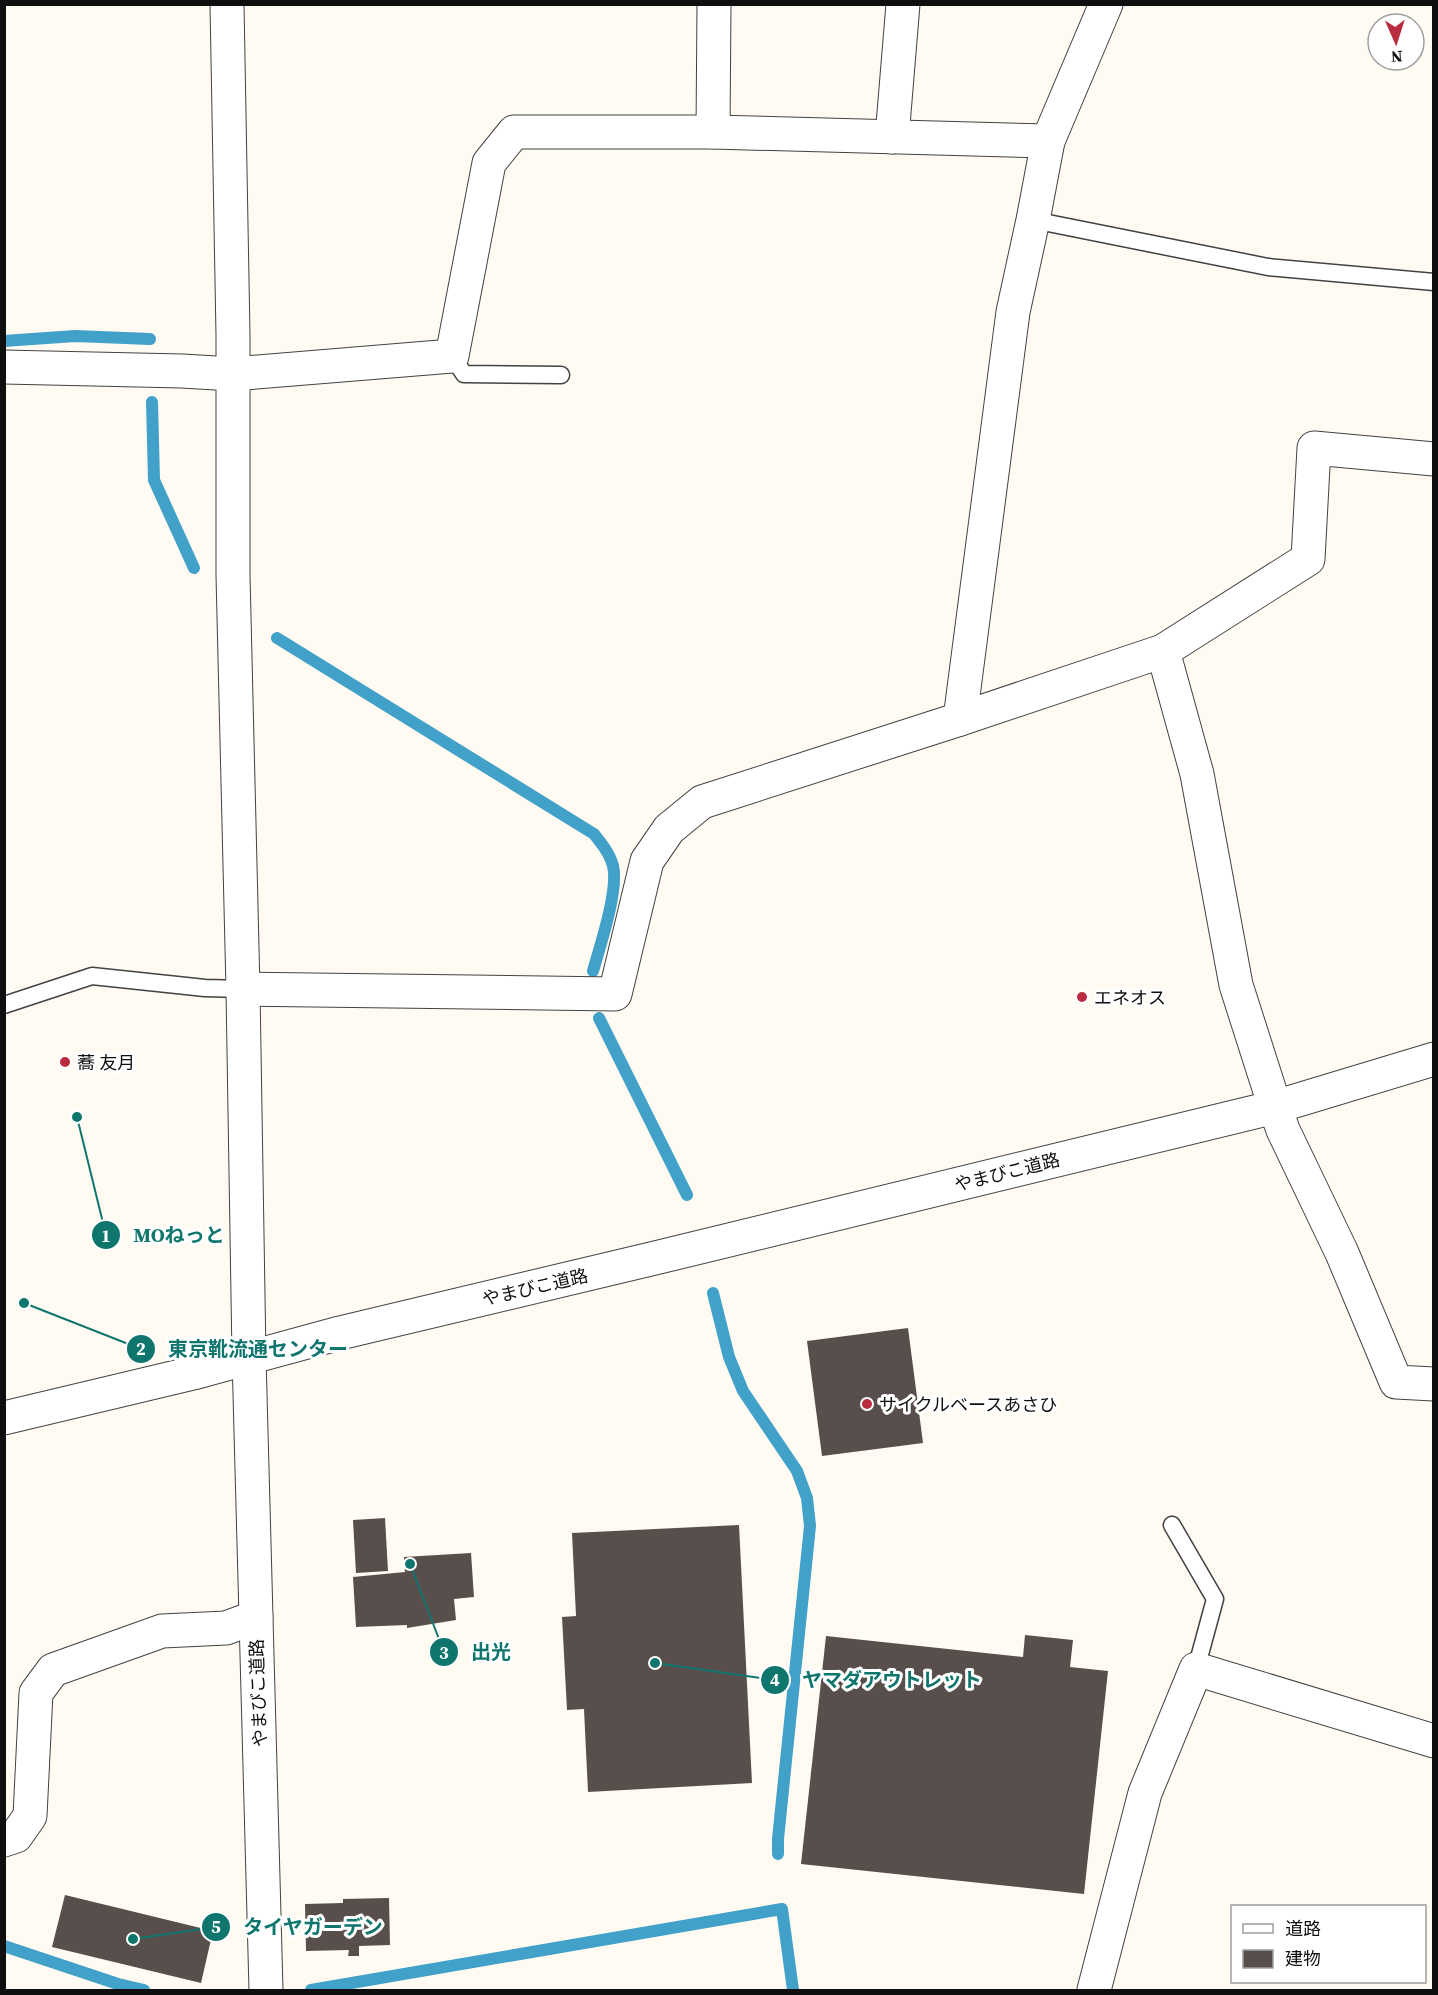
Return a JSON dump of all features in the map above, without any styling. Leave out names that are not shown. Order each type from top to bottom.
[{"type":"street","points":[[4,1418],[193,1373],[249,1357],[233,575],[233,374],[227,4]]},
{"type":"street","points":[[712,132],[714,4]]},
{"type":"street","points":[[892,137],[903,4]]},
{"type":"street","points":[[960,719],[1013,312],[1034,220],[1048,141],[1106,4]]},
{"type":"street","points":[[4,367],[182,370],[233,374],[452,356],[489,163],[514,132],[712,132],[1048,141]]},
{"type":"street","points":[[243,989],[615,994],[647,861],[669,829],[702,802],[1163,651],[1308,559],[1314,448],[1434,459]]},
{"type":"street","points":[[1163,651],[1197,774],[1236,985],[1283,1130],[1342,1253],[1396,1382],[1434,1384]]},
{"type":"street","name":"やまびこ道路","points":[[266,1990],[249,1357],[1275,1107],[1434,1059]]},
{"type":"street","points":[[4,1840],[16,1836],[30,1816],[36,1693],[53,1670],[162,1631],[226,1628],[256,1617]]},
{"type":"street","points":[[1094,1990],[1144,1793],[1196,1669],[1434,1741]]},
{"type":"lane","points":[[1034,220],[1268,267],[1434,282]]},
{"type":"lane","points":[[452,356],[464,374],[561,375]]},
{"type":"lane","points":[[4,1005],[92,976],[243,989]]},
{"type":"lane","points":[[1172,1525],[1215,1599],[1196,1669]]},
{"type":"building","name":"サイクルベースあさひ","points":[[908,1328],[923,1443],[822,1456],[807,1341]]},
{"type":"building","points":[[385,1518],[388,1571],[356,1573],[353,1520]]},
{"type":"building","points":[[739,1525],[752,1783],[588,1792],[584,1709],[567,1710],[562,1617],[576,1616],[572,1533]]},
{"type":"building","points":[[471,1553],[474,1597],[454,1599],[456,1620],[407,1628],[407,1625],[356,1627],[353,1577],[405,1572],[404,1557]]},
{"type":"building","points":[[1025,1635],[1073,1640],[1070,1667],[1108,1671],[1084,1894],[801,1864],[826,1636],[1023,1657]]},
{"type":"building","points":[[65,1895],[213,1931],[201,1983],[52,1947]]},
{"type":"building","points":[[389,1898],[390,1945],[359,1946],[359,1956],[348,1956],[349,1950],[306,1951],[305,1904],[343,1903],[343,1899]]},
{"type":"waterway","points":[[4,341],[75,336],[150,339]]},
{"type":"waterway","points":[[152,402],[154,480],[194,568]]},
{"type":"waterway","points":[[277,638],[594,834],[610,857],[614,876],[608,918],[593,971]]},
{"type":"waterway","points":[[599,1018],[687,1195]]},
{"type":"waterway","points":[[713,1293],[729,1357],[743,1391],[797,1471],[807,1498],[810,1526],[778,1854]]},
{"type":"waterway","points":[[311,1990],[782,1909],[793,1990]]},
{"type":"waterway","points":[[4,1946],[118,1984],[144,1990]]},
{"type":"place","name":"エネオス","points":[[1082,997]]},
{"type":"place","name":"蕎 友月","points":[[65,1062]]},
{"type":"place","name":"MOねっと","points":[[77,1117]]},
{"type":"place","name":"東京靴流通センター","points":[[24,1303]]},
{"type":"place","name":"サイクルベースあさひ","points":[[867,1404]]},
{"type":"place","name":"出光","points":[[410,1564]]},
{"type":"place","name":"ヤマダアウトレット","points":[[655,1663]]},
{"type":"place","name":"タイヤガーデン","points":[[133,1939]]}]
